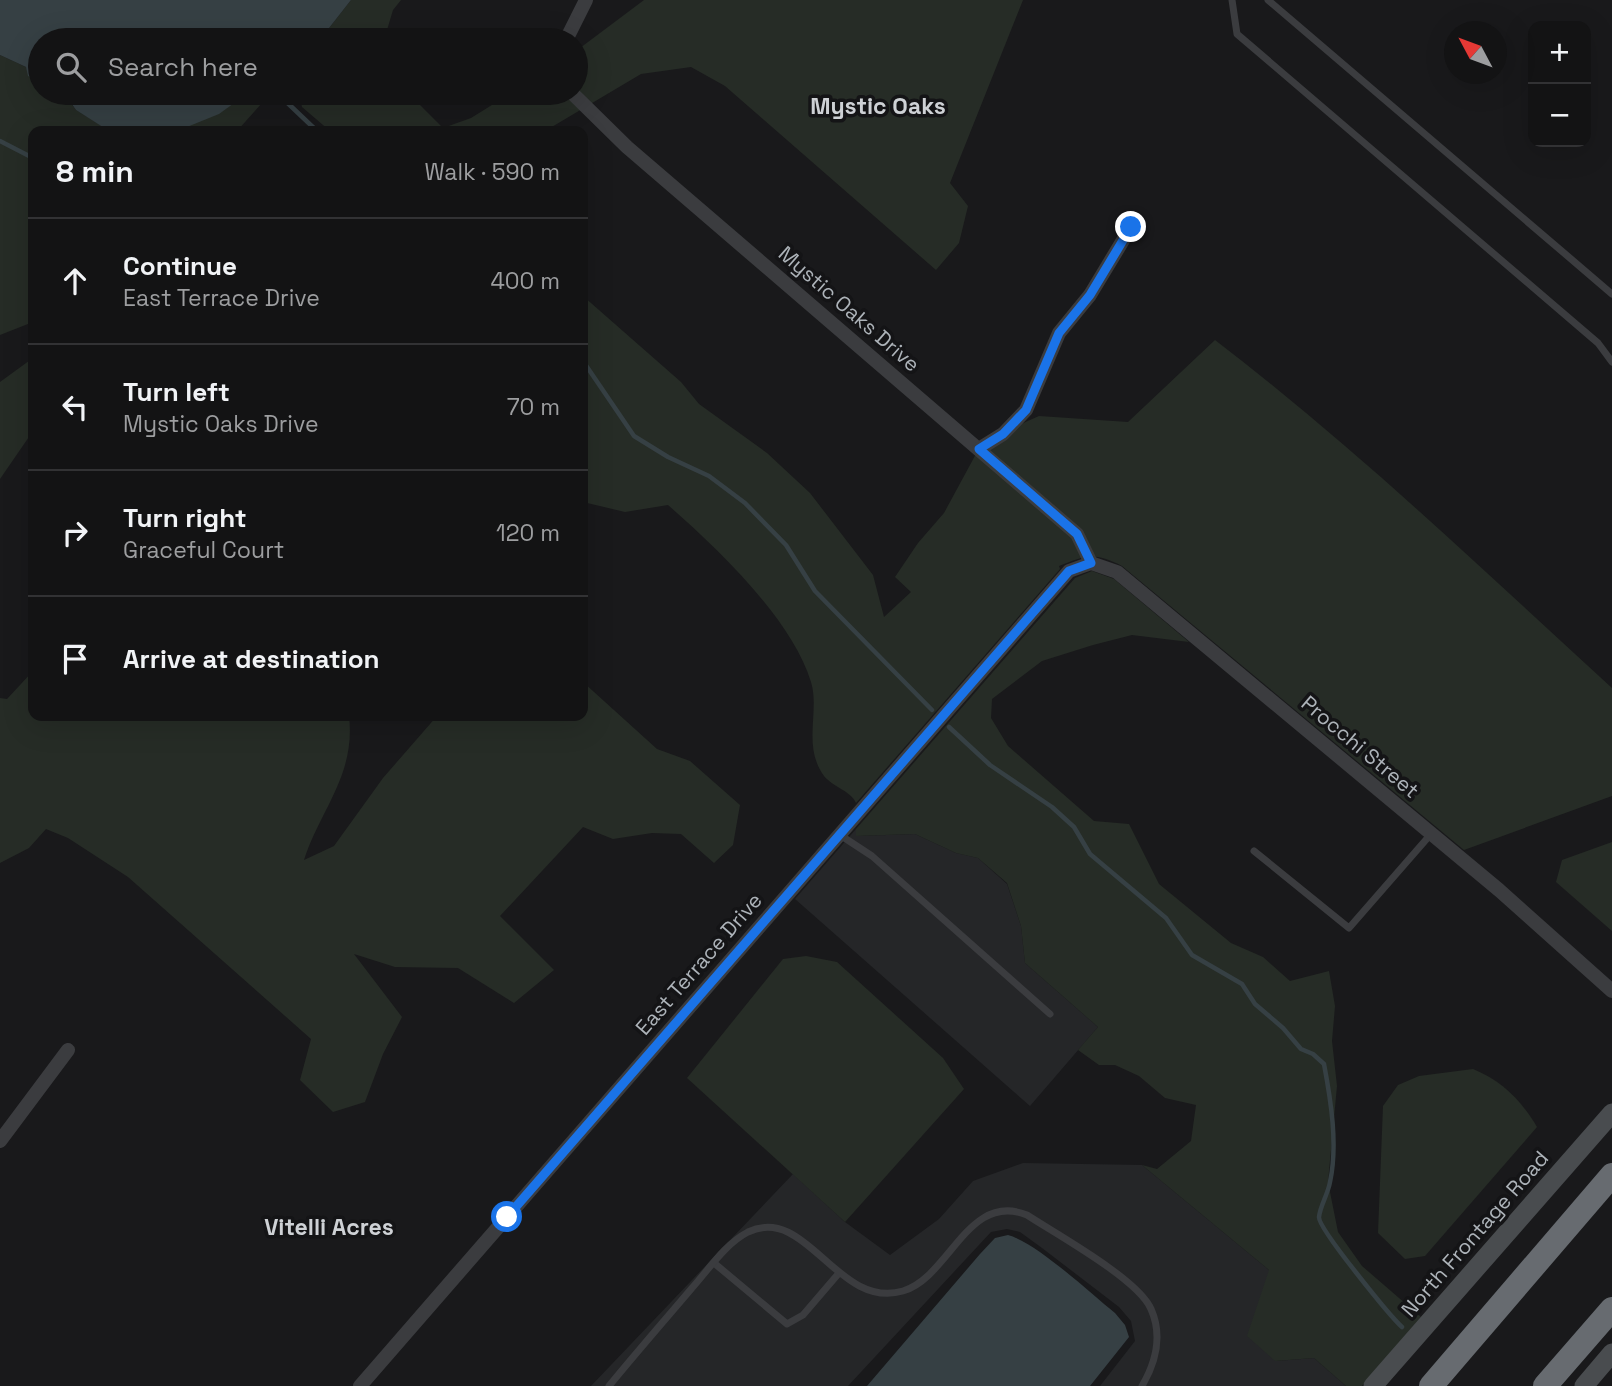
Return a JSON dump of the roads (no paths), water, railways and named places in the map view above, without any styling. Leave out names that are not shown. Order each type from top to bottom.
[{"type":"highway","points":[[1431,1386],[1612,1175]]},
{"type":"highway","points":[[1545,1386],[1612,1308]]},
{"type":"street","points":[[572,28],[586,0]]},
{"type":"street","name":"Mystic Oaks Drive","points":[[584,105],[627,147],[1077,534],[1091,563]]},
{"type":"street","points":[[979,449],[1003,434],[1026,410],[1059,333],[1090,295],[1131,227]]},
{"type":"street","name":"East Terrace Drive","points":[[360,1386],[1069,571],[1091,563]]},
{"type":"street","name":"Procchi Street","points":[[1091,563],[1117,572],[1431,834],[1612,990]]},
{"type":"street","points":[[0,1141],[68,1050]]},
{"type":"street","name":"North Frontage Road","points":[[1373,1386],[1612,1113]]},
{"type":"street","points":[[1584,1386],[1612,1353]]},
{"type":"lane","points":[[1232,0],[1237,34],[1598,343],[1612,362]]},
{"type":"lane","points":[[1268,0],[1612,295]]},
{"type":"lane","points":[[1254,851],[1349,928],[1431,834]]},
{"type":"lane","points":[[840,835],[873,856],[1050,1014]]},
{"type":"lane","points":[[609,1386],[714,1263],[745,1234],[762,1228],[777,1228],[803,1241],[860,1288],[874,1292],[904,1290],[917,1284],[976,1224],[1001,1211],[1013,1209],[1027,1215],[1120,1277],[1142,1296],[1151,1309],[1157,1353],[1142,1386]]},
{"type":"lane","points":[[714,1263],[787,1324],[803,1315],[839,1273]]},
{"type":"waterway","points":[[290,105],[312,126]]},
{"type":"waterway","points":[[0,141],[28,155]]},
{"type":"waterway","points":[[588,368],[634,436],[668,457],[709,476],[745,503],[786,545],[815,591],[932,710]]},
{"type":"waterway","points":[[949,727],[990,765],[1052,807],[1074,827],[1090,854],[1166,918],[1192,955],[1242,984],[1255,1004],[1283,1028],[1301,1049],[1313,1054],[1324,1064],[1331,1108],[1333,1153],[1329,1186],[1319,1217],[1342,1254],[1402,1327]]},
{"type":"district","name":"Mystic Oaks","points":[[878,106]]},
{"type":"district","name":"Vitelli Acres","points":[[329,1227]]}]
